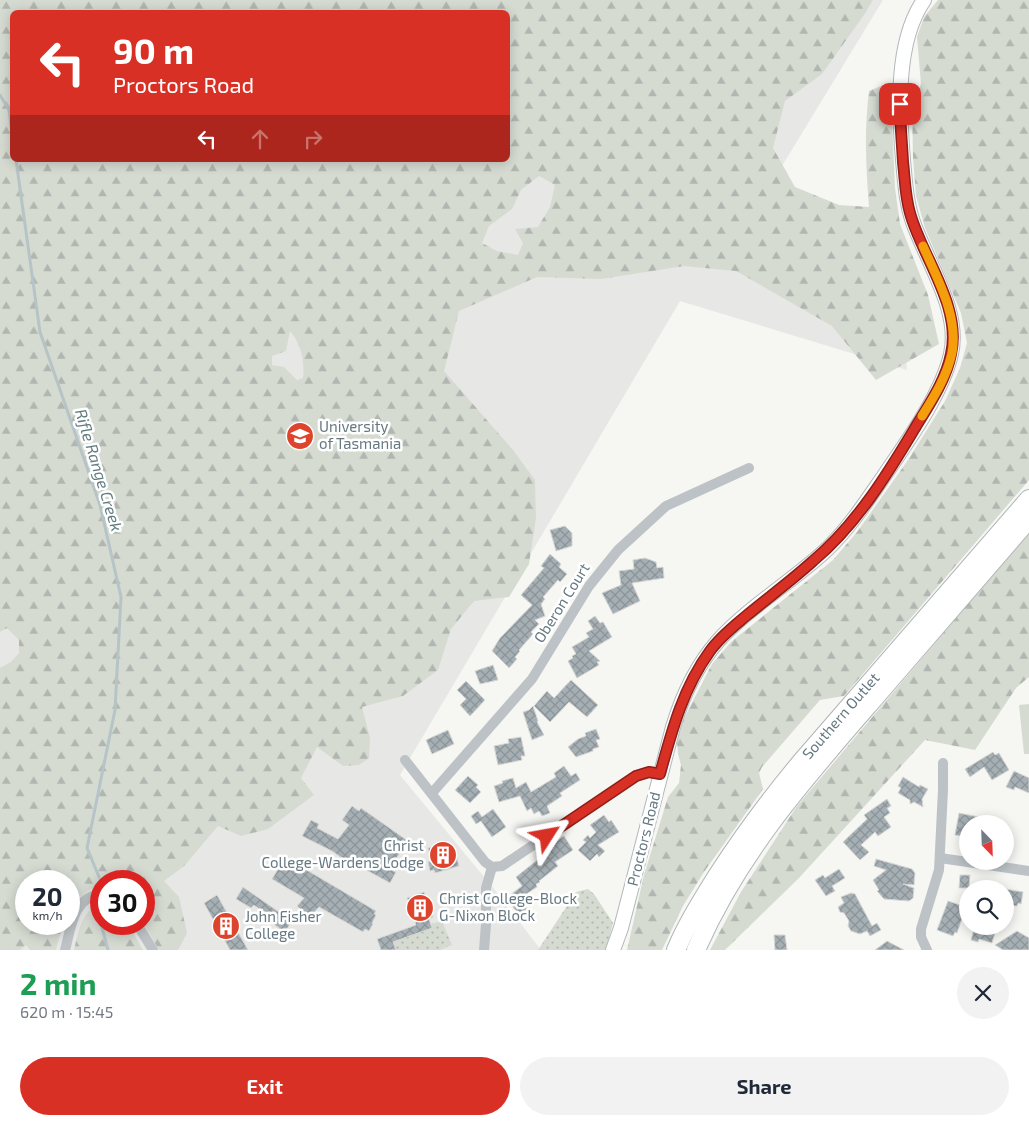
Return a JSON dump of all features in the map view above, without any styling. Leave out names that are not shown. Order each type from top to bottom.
[{"type":"highway","name":"Southern Outlet","points":[[676,950],[700,903],[769,801],[1029,499]]},
{"type":"highway","name":"Southern Outlet","points":[[696,950],[734,877],[779,810],[832,746],[1029,519]]},
{"type":"street","name":"Proctors Road","points":[[613,950],[621,928],[673,727],[682,700],[710,651],[728,631],[813,562],[844,531],[911,435],[932,399],[949,363],[953,342],[952,325],[943,293],[910,213],[906,192],[900,119],[905,46],[911,23],[924,0]]},
{"type":"street","name":"Oberon Court","points":[[432,793],[532,679],[589,586],[618,550],[666,506],[749,468]]},
{"type":"street","points":[[405,760],[485,862],[492,867],[502,866],[636,776],[649,772],[660,774]]},
{"type":"street","points":[[927,950],[921,937],[921,929],[937,880],[940,858],[943,763]]},
{"type":"street","points":[[940,858],[1029,872]]},
{"type":"street","points":[[484,950],[487,915],[486,888],[492,867]]},
{"type":"street","points":[[65,950],[75,912],[81,903],[90,896]]},
{"type":"street","points":[[144,935],[153,950]]},
{"type":"shaded area","name":"University of Tasmania","points":[[0,0],[883,0],[768,189],[895,223],[907,370],[680,301],[400,775],[494,889],[541,950],[0,950]]},
{"type":"green space","name":"University of Tasmania","points":[[0,0],[873,0],[822,74],[785,101],[773,148],[795,187],[839,205],[869,207],[866,121],[869,91],[886,84],[891,97],[895,188],[900,224],[928,295],[939,344],[876,380],[832,326],[736,271],[684,266],[601,279],[537,277],[459,311],[444,371],[513,450],[535,480],[536,518],[529,564],[509,597],[474,601],[451,629],[438,670],[403,696],[362,707],[370,738],[369,758],[359,765],[343,766],[317,747],[301,778],[314,795],[268,829],[241,836],[218,826],[184,866],[164,881],[179,897],[187,933],[178,950],[159,950],[150,935],[155,935],[155,870],[90,870],[90,890],[80,898],[80,870],[15,870],[15,935],[60,935],[56,950],[30,950],[26,945],[20,950],[0,950],[0,668],[11,662],[19,653],[19,640],[7,628],[0,632]],"holes":[[[539,176],[555,185],[550,207],[538,227],[515,229],[523,243],[518,255],[497,251],[482,243],[489,226],[512,209],[521,190]],[[290,331],[301,353],[303,366],[303,378],[297,380],[284,367],[272,365],[272,356],[286,351]]]},
{"type":"green space","points":[[938,0],[1029,0],[1029,480],[844,696],[820,700],[762,767],[759,773],[763,789],[704,872],[683,906],[662,950],[627,950],[644,875],[668,797],[679,783],[681,765],[677,742],[683,720],[712,664],[731,642],[833,560],[857,532],[908,460],[945,401],[960,368],[967,343],[961,313],[925,228],[916,196],[913,158],[912,106],[921,84],[917,37],[924,17]]},
{"type":"green space","points":[[1029,532],[1029,677],[1016,688],[975,750],[925,740],[799,878],[725,950],[710,950],[741,892],[797,806]]},
{"type":"green space","points":[[1029,704],[1029,754],[1024,754],[1019,705]]},
{"type":"green space","points":[[588,889],[594,894],[613,923],[606,950],[538,950],[576,892]]},
{"type":"green space","points":[[89,912],[90,935],[134,935],[143,950],[74,950],[78,935],[80,935],[81,923]]},
{"type":"green space","points":[[442,921],[452,945],[440,950],[396,950],[393,942],[432,928],[431,924]]},
{"type":"building","points":[[565,526],[572,533],[572,546],[556,551],[550,530]]},
{"type":"building","points":[[550,554],[561,564],[559,567],[567,574],[560,582],[558,580],[543,597],[545,599],[541,604],[545,616],[535,620],[539,624],[531,632],[533,634],[519,650],[515,657],[517,659],[509,668],[492,651],[500,638],[532,605],[521,595],[544,568],[541,566]]},
{"type":"building","points":[[645,558],[656,562],[657,568],[663,567],[664,578],[632,583],[640,601],[613,614],[602,593],[621,585],[619,571],[634,569],[633,560]]},
{"type":"building","points":[[595,616],[600,623],[603,622],[612,637],[589,651],[600,661],[597,662],[599,665],[577,678],[568,661],[576,654],[572,647],[589,637],[586,633],[593,629],[588,621]]},
{"type":"building","points":[[493,665],[498,680],[480,684],[475,671]]},
{"type":"building","points":[[571,680],[598,705],[587,717],[569,702],[550,722],[534,706],[547,691],[554,698]]},
{"type":"building","points":[[466,681],[485,700],[470,716],[460,705],[466,699],[457,690]]},
{"type":"building","points":[[533,706],[537,722],[544,735],[532,740],[523,712]]},
{"type":"building","points":[[596,729],[600,739],[596,740],[599,747],[576,757],[568,747],[578,739],[586,736],[585,733]]},
{"type":"building","points":[[448,730],[454,744],[432,754],[426,740]]},
{"type":"building","points":[[521,737],[525,756],[521,756],[522,760],[498,765],[494,746],[509,743],[508,739]]},
{"type":"building","points":[[993,752],[995,755],[999,753],[1009,770],[992,780],[984,767],[970,777],[965,769]]},
{"type":"building","points":[[564,766],[571,776],[576,773],[580,780],[560,793],[562,796],[547,806],[550,813],[542,816],[539,811],[534,814],[531,808],[527,811],[520,796],[499,802],[494,786],[503,783],[502,781],[513,778],[516,788],[526,782],[531,792],[556,777],[554,773]]},
{"type":"building","points":[[1014,771],[1029,778],[1029,793],[1015,787],[1014,790],[1006,787]]},
{"type":"building","points":[[468,776],[478,785],[476,787],[481,792],[470,803],[455,790]]},
{"type":"building","points":[[903,777],[919,787],[920,785],[928,789],[922,799],[923,807],[914,802],[910,804],[910,800],[898,793],[901,788],[898,786]]},
{"type":"building","points":[[887,799],[891,806],[887,808],[890,813],[884,817],[891,827],[878,836],[875,832],[861,845],[869,852],[860,860],[843,842],[867,819],[864,815]]},
{"type":"building","points":[[352,806],[359,811],[361,808],[408,841],[389,869],[396,872],[390,883],[350,861],[349,863],[332,851],[302,836],[311,820],[319,824],[317,828],[338,839],[349,825],[342,820]]},
{"type":"building","points":[[493,809],[506,827],[492,837],[481,821],[476,824],[471,816],[478,811],[482,817]]},
{"type":"building","points":[[959,813],[969,815],[959,815],[959,836],[955,835]]},
{"type":"building","points":[[604,815],[609,822],[611,820],[619,832],[598,845],[605,851],[599,857],[597,854],[590,861],[578,850],[586,842],[583,840],[588,835],[590,838],[596,832],[590,825]]},
{"type":"building","points":[[564,836],[573,850],[555,862],[558,866],[536,884],[537,887],[520,898],[527,909],[519,915],[506,898],[522,886],[516,877],[551,849],[549,846]]},
{"type":"building","name":"Christ College-Wardens Lodge","points":[[447,842],[449,848],[454,847],[459,866],[435,873],[434,870],[430,871],[428,862],[432,861],[428,848]]},
{"type":"building","points":[[876,859],[912,869],[915,873],[914,885],[903,884],[914,888],[913,898],[909,901],[884,899],[877,891],[879,890],[873,880],[886,870],[874,866]]},
{"type":"building","points":[[283,861],[302,873],[305,869],[376,911],[369,931],[365,929],[363,932],[319,907],[309,918],[297,906],[304,898],[272,879]]},
{"type":"building","points":[[839,869],[845,878],[832,886],[835,891],[826,896],[815,880],[823,875],[825,878]]},
{"type":"building","points":[[960,875],[970,875],[970,880],[960,880]]},
{"type":"building","name":"John Fisher College","points":[[243,887],[292,921],[285,932],[269,921],[272,918],[254,905],[251,908],[236,899]]},
{"type":"building","points":[[1014,890],[1023,892],[1021,904],[1018,903],[1017,906],[1014,906]]},
{"type":"building","points":[[424,892],[433,917],[429,919],[432,928],[393,942],[396,950],[381,950],[377,939],[416,925],[407,898]]},
{"type":"building","points":[[851,893],[855,894],[872,926],[877,923],[881,930],[870,936],[867,931],[860,934],[851,931],[848,926],[849,921],[844,913],[840,912],[838,907],[844,903],[841,897]]},
{"type":"building","name":"John Fisher College","points":[[217,895],[248,950],[230,950],[204,903]]},
{"type":"building","points":[[948,901],[959,905],[959,927],[957,933],[955,932],[953,936],[937,930]]},
{"type":"building","points":[[1017,931],[1029,938],[1029,950],[1003,950],[995,945],[1011,935],[1014,935]]},
{"type":"building","points":[[774,935],[785,935],[787,950],[775,950]]},
{"type":"building","points":[[972,935],[994,935],[992,943],[979,939],[978,942],[971,940]]},
{"type":"building","points":[[887,941],[904,950],[875,950]]},
{"type":"waterway","name":"Rifle Range Creek","points":[[0,95],[9,110],[10,118]]},
{"type":"waterway","name":"Rifle Range Creek","points":[[16,162],[40,332],[100,505],[121,597],[115,710],[87,848],[96,870]]},
{"type":"waterway","name":"Rifle Range Creek","points":[[104,935],[108,950]]},
{"type":"slow traffic","points":[[922,416],[949,363],[953,342],[948,308],[923,246]]},
{"type":"place","name":"University of Tasmania","points":[[300,436]]},
{"type":"place","name":"Christ College-Wardens Lodge","points":[[443,855]]},
{"type":"place","name":"Christ College-Block G-Nixon Block","points":[[420,908]]},
{"type":"place","name":"John Fisher College","points":[[226,926]]},
{"type":"route","points":[[547,836],[636,776],[649,772],[660,774],[682,700],[710,651],[728,631],[813,562],[844,531],[896,459],[940,384],[952,353],[952,325],[943,293],[910,213],[906,192],[900,104]]}]
